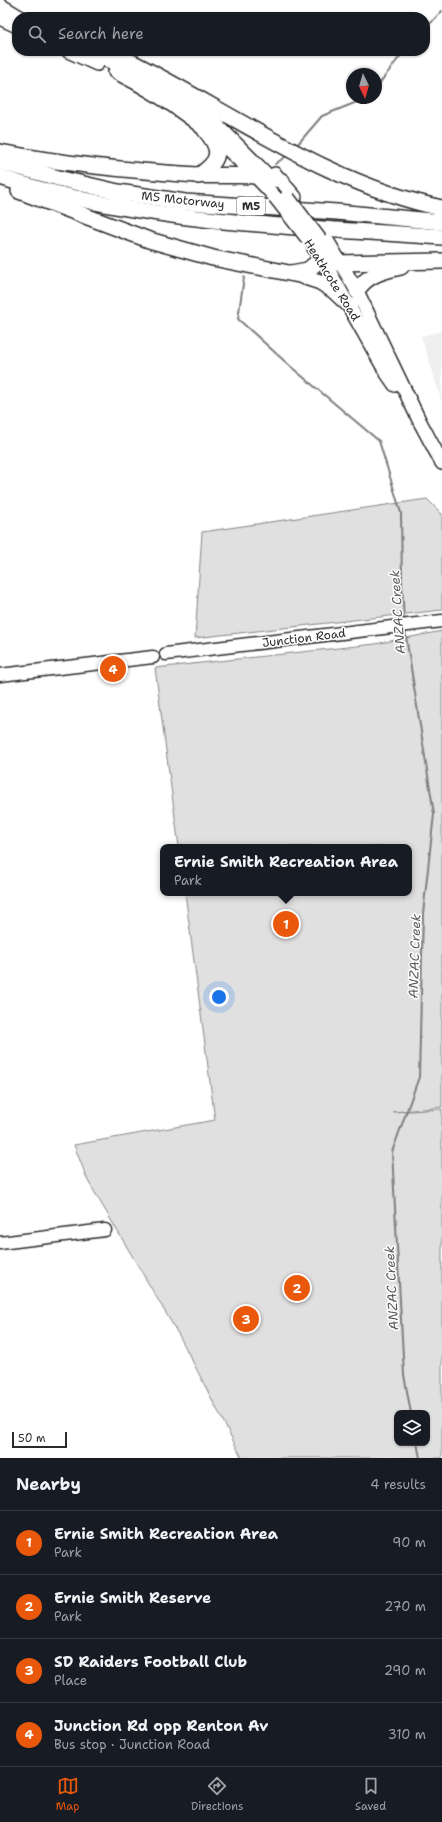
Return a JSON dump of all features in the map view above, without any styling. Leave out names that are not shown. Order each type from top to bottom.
[{"type":"highway","points":[[119,56],[179,86],[317,164],[370,188],[442,208]]},
{"type":"highway","points":[[198,176],[210,168],[216,160],[216,145],[206,123]]},
{"type":"highway","points":[[206,123],[268,178],[286,197],[330,262],[435,262]]},
{"type":"highway","points":[[0,152],[74,164],[198,176],[268,178]]},
{"type":"highway","name":"M5 Motorway","points":[[0,162],[118,192],[185,202],[337,212],[442,222]]},
{"type":"highway","name":"M5 Motorway","points":[[0,177],[67,196],[136,209],[191,217],[442,237]]},
{"type":"highway","points":[[0,183],[56,206],[149,240],[213,258],[299,275],[320,282],[334,291],[350,306]]},
{"type":"highway","points":[[286,273],[308,270],[319,247]]},
{"type":"highway","points":[[357,290],[361,283],[369,277],[394,268],[435,262]]},
{"type":"main road","points":[[0,5],[12,12]]},
{"type":"main road","points":[[0,18],[12,24]]},
{"type":"main road","points":[[79,56],[119,74],[206,123]]},
{"type":"main road","points":[[98,56],[166,89],[206,123]]},
{"type":"main road","name":"Heathcote Road","points":[[319,247],[386,372],[419,420]]},
{"type":"main road","name":"Heathcote Road","points":[[342,263],[357,290],[419,420],[442,463]]},
{"type":"street","name":"Junction Road","points":[[0,675],[153,657],[155,652],[159,650],[163,650],[166,654],[442,621]]},
{"type":"street","points":[[0,1243],[105,1230]]},
{"type":"shaded area","points":[[442,331],[442,402],[421,336]]},
{"type":"shaded area","points":[[427,499],[442,514],[442,610],[195,638],[202,532]]},
{"type":"shaded area","points":[[442,631],[442,1107],[393,1112],[442,1109],[442,1458],[242,1458],[180,1337],[88,1181],[74,1145],[215,1120],[185,896],[412,896],[412,844],[179,844],[155,668],[375,644]]},
{"type":"waterway","name":"ANZAC Creek","points":[[430,24],[442,11]]},
{"type":"waterway","name":"ANZAC Creek","points":[[382,80],[400,56]]},
{"type":"waterway","name":"ANZAC Creek","points":[[297,145],[322,116],[352,104]]},
{"type":"waterway","name":"ANZAC Creek","points":[[275,164],[288,155]]},
{"type":"waterway","name":"ANZAC Creek","points":[[244,277],[238,319],[290,366],[379,441],[401,513],[404,622]]},
{"type":"waterway","name":"ANZAC Creek","points":[[405,630],[434,814],[423,914],[419,1077],[392,1152],[404,1375],[410,1410]]},
{"type":"waterway","name":"ANZAC Creek","points":[[418,1446],[420,1458]]},
{"type":"place","name":"Junction Rd opp Renton Av","points":[[113,669]]},
{"type":"place","name":"Ernie Smith Recreation Area","points":[[286,924]]},
{"type":"place","name":"Ernie Smith Reserve","points":[[297,1288]]},
{"type":"place","name":"SD Raiders Football Club","points":[[246,1319]]}]
